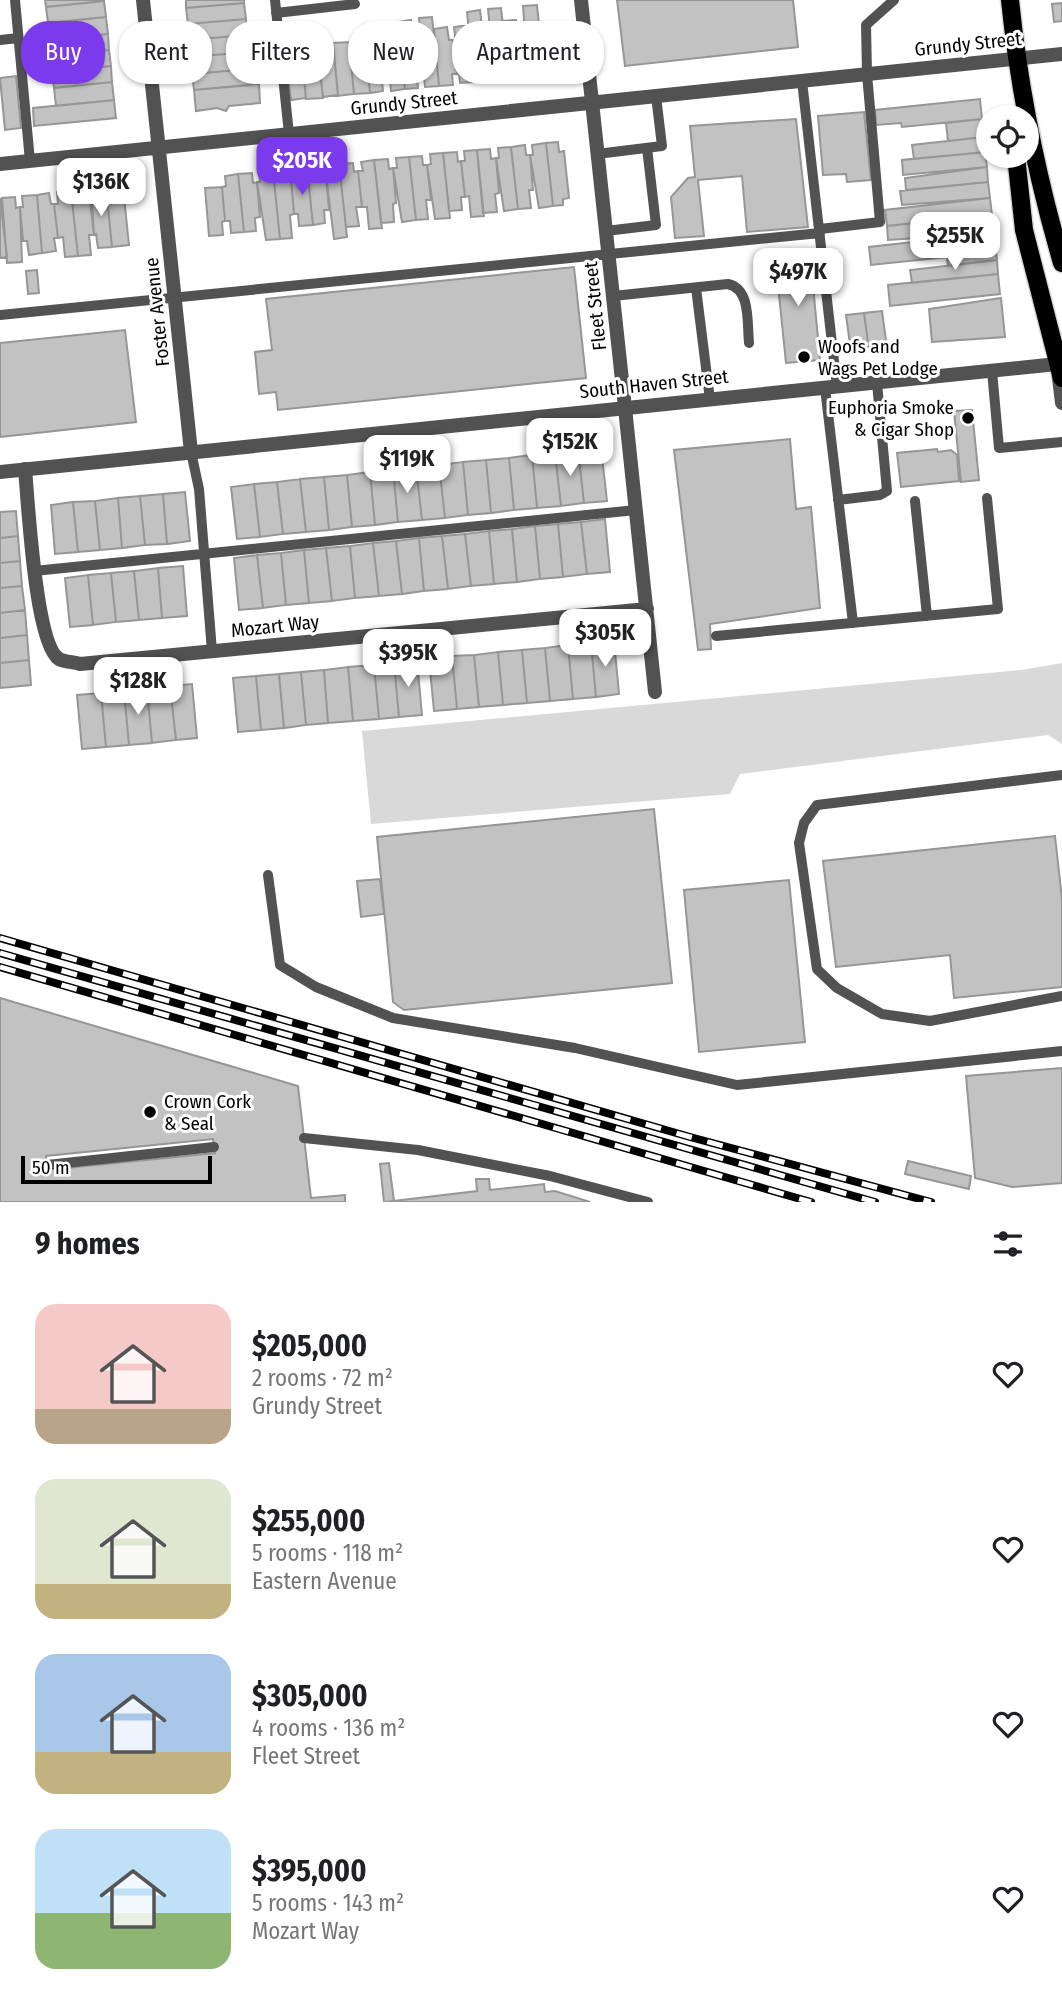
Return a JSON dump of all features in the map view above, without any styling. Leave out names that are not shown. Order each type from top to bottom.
[{"type":"main road","points":[[1010,0],[1016,59],[1041,183],[1062,263]]},
{"type":"main road","points":[[1014,105],[1016,59]]},
{"type":"main road","points":[[1017,168],[1024,230],[1060,369]]},
{"type":"street","name":"Foster Avenue","points":[[144,0],[191,452]]},
{"type":"street","name":"Fleet Street","points":[[581,0],[655,692]]},
{"type":"street","name":"Grundy Street","points":[[0,164],[1062,54]]},
{"type":"street","name":"South Haven Street","points":[[0,472],[992,371],[1060,369]]},
{"type":"street","points":[[1060,369],[1062,403]]},
{"type":"street","name":"Mozart Way","points":[[25,469],[34,571],[44,626],[51,650],[60,659],[80,664],[647,609]]},
{"type":"lane","points":[[15,0],[30,161]]},
{"type":"lane","points":[[275,0],[289,134]]},
{"type":"lane","points":[[0,315],[608,255],[880,222],[867,74],[866,25],[894,0]]},
{"type":"lane","points":[[276,13],[355,4]]},
{"type":"lane","points":[[0,40],[18,38]]},
{"type":"lane","points":[[802,81],[820,231],[838,500],[853,623]]},
{"type":"lane","points":[[597,154],[662,146],[656,96]]},
{"type":"lane","points":[[606,231],[656,225],[647,148]]},
{"type":"lane","points":[[613,296],[728,284],[743,292],[750,343]]},
{"type":"lane","points":[[696,288],[710,400]]},
{"type":"lane","points":[[992,371],[999,448],[1062,442]]},
{"type":"lane","points":[[838,500],[880,495],[887,491],[877,383]]},
{"type":"lane","points":[[191,452],[199,489],[212,651]]},
{"type":"lane","points":[[716,636],[998,609],[987,498]]},
{"type":"lane","points":[[915,501],[927,616]]},
{"type":"lane","points":[[34,571],[636,510]]},
{"type":"lane","points":[[1062,775],[817,805],[804,823],[799,843],[817,969],[837,988],[882,1014],[930,1021],[1062,996]]},
{"type":"lane","points":[[268,875],[280,965],[316,987],[393,1018],[575,1048],[737,1085],[1062,1051]]},
{"type":"lane","points":[[304,1138],[418,1150],[550,1176],[648,1202]]},
{"type":"lane","points":[[47,1165],[214,1146]]},
{"type":"shaded area","points":[[1062,663],[1062,744],[1048,735],[740,774],[730,794],[371,824],[362,731],[1021,670]]},
{"type":"building","points":[[45,0],[104,0],[104,1],[46,7]]},
{"type":"building","points":[[186,0],[244,0],[244,3],[186,8]]},
{"type":"building","points":[[617,0],[793,0],[798,47],[625,66]]},
{"type":"building","points":[[104,1],[106,17],[48,21],[46,7]]},
{"type":"building","points":[[244,3],[246,19],[188,21],[186,8]]},
{"type":"building","points":[[1062,3],[1062,21],[1054,22],[1052,4]]},
{"type":"building","points":[[537,5],[539,21],[524,21],[523,6]]},
{"type":"building","points":[[501,8],[502,21],[489,21],[488,9]]},
{"type":"building","points":[[480,10],[481,21],[468,21],[467,12]]},
{"type":"building","points":[[106,17],[108,34],[105,34],[105,21],[67,21]]},
{"type":"building","points":[[432,17],[432,21],[419,21],[419,18]]},
{"type":"building","points":[[246,19],[246,21],[226,21],[226,37],[212,38],[212,22]]},
{"type":"building","points":[[447,27],[449,40],[452,40],[453,85],[439,86],[438,28]]},
{"type":"building","points":[[105,34],[108,34],[109,50],[105,50]]},
{"type":"building","points":[[226,37],[226,54],[212,55],[212,38]]},
{"type":"building","points":[[348,42],[348,84],[353,84],[354,94],[338,96],[334,43]]},
{"type":"building","points":[[105,50],[109,50],[111,66],[105,67]]},
{"type":"building","points":[[334,53],[338,95],[323,97],[322,84],[334,84]]},
{"type":"building","points":[[226,54],[226,71],[212,72],[212,55]]},
{"type":"building","points":[[111,66],[112,82],[105,83],[105,67]]},
{"type":"building","points":[[226,71],[226,84],[252,85],[194,90],[193,84],[212,84],[212,72]]},
{"type":"building","points":[[16,76],[21,128],[5,130],[0,78]]},
{"type":"building","points":[[438,76],[439,86],[425,87],[425,84],[438,84]]},
{"type":"building","points":[[112,82],[114,100],[56,106],[54,88]]},
{"type":"building","points":[[54,84],[93,84],[54,88]]},
{"type":"building","points":[[259,84],[260,103],[229,106],[226,111],[217,108],[196,111],[194,90]]},
{"type":"building","points":[[289,84],[305,84],[306,98],[291,100]]},
{"type":"building","points":[[305,84],[321,84],[323,98],[306,99]]},
{"type":"building","points":[[353,84],[369,84],[370,93],[354,94]]},
{"type":"building","points":[[369,84],[382,84],[383,91],[370,93]]},
{"type":"building","points":[[390,84],[404,84],[405,89],[391,91]]},
{"type":"building","points":[[404,84],[418,84],[418,88],[405,89]]},
{"type":"building","points":[[980,99],[981,105],[976,105],[976,120],[902,127],[901,123],[876,125],[875,110]]},
{"type":"building","points":[[114,100],[116,118],[34,126],[33,108]]},
{"type":"building","points":[[864,112],[871,180],[847,182],[846,174],[823,175],[818,116]]},
{"type":"building","points":[[796,119],[808,227],[747,232],[742,176],[698,180],[704,236],[675,238],[671,197],[688,178],[695,177],[690,126]]},
{"type":"building","points":[[976,120],[976,138],[948,141],[946,123]]},
{"type":"building","points":[[976,138],[976,153],[914,159],[912,145]]},
{"type":"building","points":[[558,142],[559,152],[564,151],[569,198],[563,199],[563,205],[553,206],[546,143]]},
{"type":"building","points":[[546,143],[553,206],[539,208],[530,155],[533,155],[532,145]]},
{"type":"building","points":[[525,145],[526,155],[530,155],[533,190],[529,190],[531,208],[518,209],[511,147]]},
{"type":"building","points":[[511,147],[518,209],[504,211],[496,158],[499,158],[498,148]]},
{"type":"building","points":[[490,149],[491,159],[496,158],[499,193],[495,194],[497,212],[483,213],[477,150]]},
{"type":"building","points":[[477,150],[484,216],[471,217],[469,196],[465,197],[461,161],[465,161],[464,151]]},
{"type":"building","points":[[457,152],[458,162],[461,161],[465,197],[461,197],[462,210],[449,211],[443,153]]},
{"type":"building","points":[[443,153],[450,218],[435,219],[427,165],[431,164],[430,154]]},
{"type":"building","points":[[976,153],[976,168],[903,175],[902,160]]},
{"type":"building","points":[[422,156],[423,165],[427,165],[431,200],[426,200],[428,219],[416,220],[409,157]]},
{"type":"building","points":[[409,157],[416,220],[402,222],[393,168],[397,168],[396,158]]},
{"type":"building","points":[[388,159],[389,169],[393,168],[396,203],[393,204],[394,222],[381,223],[374,160]]},
{"type":"building","points":[[374,160],[382,228],[369,229],[367,207],[362,207],[358,171],[363,171],[361,162]]},
{"type":"building","points":[[353,163],[354,172],[358,171],[362,207],[356,207],[359,226],[346,227],[347,237],[339,164]]},
{"type":"building","points":[[339,164],[347,237],[334,239],[326,175],[327,165]]},
{"type":"building","points":[[319,166],[320,175],[326,175],[329,210],[324,210],[325,223],[313,225],[307,168]]},
{"type":"building","points":[[307,168],[313,225],[299,226],[298,214],[294,214],[291,179],[294,178],[293,169]]},
{"type":"building","points":[[987,168],[988,182],[906,190],[905,178]]},
{"type":"building","points":[[285,169],[286,179],[291,179],[294,214],[290,215],[292,238],[280,239],[273,171]]},
{"type":"building","points":[[273,171],[280,239],[266,240],[257,182],[260,182],[259,172]]},
{"type":"building","points":[[252,173],[253,183],[257,182],[260,217],[255,218],[256,231],[244,232],[238,174]]},
{"type":"building","points":[[238,174],[244,232],[231,233],[230,221],[225,221],[222,187],[226,186],[225,176]]},
{"type":"building","points":[[988,182],[990,198],[902,205],[900,191]]},
{"type":"building","points":[[119,186],[120,198],[124,197],[129,245],[112,247],[106,187]]},
{"type":"building","points":[[106,187],[112,247],[98,248],[96,234],[94,235],[91,189]]},
{"type":"building","points":[[222,187],[225,221],[222,222],[223,235],[209,236],[205,188]]},
{"type":"building","points":[[84,189],[85,201],[90,200],[94,235],[89,235],[91,255],[78,256],[71,191]]},
{"type":"building","points":[[71,191],[78,256],[65,257],[63,237],[58,238],[54,204],[58,204],[57,192]]},
{"type":"building","points":[[49,193],[51,204],[54,204],[58,238],[54,238],[56,251],[42,253],[37,195]]},
{"type":"building","points":[[37,195],[42,253],[29,255],[27,241],[23,241],[20,207],[23,207],[22,196]]},
{"type":"building","points":[[15,197],[16,208],[20,207],[22,262],[7,263],[2,198]]},
{"type":"building","points":[[0,198],[7,257],[0,258]]},
{"type":"building","points":[[990,198],[992,215],[887,226],[885,210]]},
{"type":"building","points":[[992,215],[994,233],[888,240],[887,226]]},
{"type":"building","points":[[994,233],[997,260],[948,266],[947,257],[871,265],[869,247]]},
{"type":"building","points":[[810,253],[820,360],[786,363],[775,256]]},
{"type":"building","points":[[997,260],[998,274],[912,283],[910,270]]},
{"type":"building","points":[[574,267],[586,378],[278,410],[276,392],[259,394],[255,352],[272,350],[266,299]]},
{"type":"building","points":[[37,270],[39,293],[28,294],[26,271]]},
{"type":"building","points":[[998,274],[1000,294],[890,306],[888,285]]},
{"type":"building","points":[[1001,298],[1005,337],[932,342],[929,309]]},
{"type":"building","points":[[882,311],[887,348],[869,350],[864,313]]},
{"type":"building","points":[[864,313],[869,350],[851,352],[846,315]]},
{"type":"building","points":[[125,330],[136,422],[0,437],[0,343]]},
{"type":"building","points":[[972,410],[979,480],[961,482],[954,411]]},
{"type":"building","points":[[790,439],[796,509],[811,507],[820,608],[710,624],[711,649],[698,650],[674,450]]},
{"type":"building","points":[[601,448],[607,501],[584,503],[578,450]]},
{"type":"building","points":[[937,449],[938,452],[951,450],[957,455],[959,481],[901,487],[897,453]]},
{"type":"building","points":[[578,450],[584,503],[561,506],[555,453]]},
{"type":"building","points":[[555,453],[561,506],[537,508],[532,455]]},
{"type":"building","points":[[532,455],[537,508],[514,510],[509,458]]},
{"type":"building","points":[[509,458],[514,510],[491,513],[486,460]]},
{"type":"building","points":[[486,460],[491,513],[468,515],[463,462]]},
{"type":"building","points":[[463,462],[468,515],[445,518],[439,465]]},
{"type":"building","points":[[439,465],[445,518],[422,520],[416,467]]},
{"type":"building","points":[[416,467],[422,520],[398,522],[393,470]]},
{"type":"building","points":[[393,470],[398,522],[375,525],[370,472]]},
{"type":"building","points":[[370,472],[375,525],[352,527],[347,475]]},
{"type":"building","points":[[347,475],[352,527],[329,530],[324,477]]},
{"type":"building","points":[[324,477],[329,530],[306,532],[300,479]]},
{"type":"building","points":[[300,479],[306,532],[283,534],[277,482]]},
{"type":"building","points":[[277,482],[283,534],[260,537],[254,484]]},
{"type":"building","points":[[254,484],[260,537],[237,539],[231,487]]},
{"type":"building","points":[[185,492],[190,541],[167,544],[163,494]]},
{"type":"building","points":[[163,494],[167,544],[145,545],[140,496]]},
{"type":"building","points":[[140,496],[145,545],[122,548],[118,498]]},
{"type":"building","points":[[118,498],[122,548],[100,550],[95,501]]},
{"type":"building","points":[[95,501],[100,550],[78,552],[73,502]]},
{"type":"building","points":[[73,502],[78,552],[55,554],[51,505]]},
{"type":"building","points":[[16,511],[18,536],[0,538],[0,512]]},
{"type":"building","points":[[605,519],[610,572],[587,574],[581,522]]},
{"type":"building","points":[[581,522],[587,574],[563,577],[558,524]]},
{"type":"building","points":[[558,524],[563,577],[540,579],[535,526]]},
{"type":"building","points":[[535,526],[540,579],[517,582],[512,529]]},
{"type":"building","points":[[512,529],[517,582],[494,584],[489,531]]},
{"type":"building","points":[[489,531],[494,584],[471,586],[465,534]]},
{"type":"building","points":[[465,534],[471,586],[448,589],[442,536]]},
{"type":"building","points":[[18,536],[20,561],[0,563],[0,538]]},
{"type":"building","points":[[442,536],[448,589],[424,591],[419,538]]},
{"type":"building","points":[[419,538],[424,591],[402,594],[396,541]]},
{"type":"building","points":[[396,541],[402,594],[379,596],[373,543]]},
{"type":"building","points":[[373,543],[379,596],[355,598],[350,546]]},
{"type":"building","points":[[350,546],[355,598],[332,601],[326,548]]},
{"type":"building","points":[[326,548],[332,601],[309,603],[304,550]]},
{"type":"building","points":[[304,550],[309,603],[286,605],[281,553]]},
{"type":"building","points":[[281,553],[286,605],[263,608],[257,555]]},
{"type":"building","points":[[257,555],[263,608],[239,610],[234,558]]},
{"type":"building","points":[[20,561],[22,586],[0,588],[0,563]]},
{"type":"building","points":[[183,566],[187,616],[162,618],[158,568]]},
{"type":"building","points":[[158,568],[162,618],[139,620],[134,571]]},
{"type":"building","points":[[134,571],[139,620],[116,622],[111,573]]},
{"type":"building","points":[[111,573],[116,622],[93,625],[88,575]]},
{"type":"building","points":[[88,575],[93,625],[70,627],[65,578]]},
{"type":"building","points":[[22,586],[25,610],[0,613],[0,588]]},
{"type":"building","points":[[25,610],[27,635],[0,638],[0,613]]},
{"type":"building","points":[[27,635],[29,660],[0,663],[0,638]]},
{"type":"building","points":[[614,641],[619,694],[596,697],[591,643]]},
{"type":"building","points":[[591,643],[596,697],[573,699],[568,645]]},
{"type":"building","points":[[568,645],[573,699],[550,701],[545,648]]},
{"type":"building","points":[[545,648],[550,701],[527,703],[522,650]]},
{"type":"building","points":[[522,650],[527,703],[503,705],[498,652]]},
{"type":"building","points":[[498,652],[503,705],[479,707],[474,655]]},
{"type":"building","points":[[474,655],[479,707],[457,709],[452,656]]},
{"type":"building","points":[[452,656],[457,709],[434,711],[429,659]]},
{"type":"building","points":[[29,660],[31,685],[0,688],[0,663]]},
{"type":"building","points":[[417,661],[422,715],[399,717],[394,663]]},
{"type":"building","points":[[394,663],[399,717],[379,719],[374,665]]},
{"type":"building","points":[[374,665],[379,719],[353,721],[348,667]]},
{"type":"building","points":[[348,667],[353,721],[328,723],[324,670]]},
{"type":"building","points":[[324,670],[328,723],[306,725],[301,672]]},
{"type":"building","points":[[301,672],[306,725],[284,728],[279,674]]},
{"type":"building","points":[[279,674],[284,728],[261,730],[256,676]]},
{"type":"building","points":[[256,676],[261,730],[238,732],[233,678]]},
{"type":"building","points":[[192,684],[197,738],[176,740],[170,686]]},
{"type":"building","points":[[170,686],[176,740],[152,743],[147,689]]},
{"type":"building","points":[[147,689],[152,743],[129,745],[124,691]]},
{"type":"building","points":[[124,691],[129,745],[106,747],[101,693]]},
{"type":"building","points":[[101,693],[106,747],[82,749],[77,695]]},
{"type":"building","points":[[654,809],[672,983],[404,1010],[393,1002],[377,837]]},
{"type":"building","points":[[1055,836],[1062,899],[1062,987],[954,998],[950,955],[836,967],[823,861]]},
{"type":"building","points":[[380,879],[384,914],[361,917],[357,881]]},
{"type":"building","points":[[789,880],[805,1042],[699,1052],[684,890]]},
{"type":"building","name":"Crown Cork & Seal","points":[[0,998],[298,1086],[311,1198],[345,1195],[345,1202],[0,1202]],"holes":[[[213,1139],[215,1153],[47,1170],[46,1156]]]},
{"type":"building","points":[[1062,1068],[1062,1183],[1012,1187],[975,1178],[966,1076]]},
{"type":"building","points":[[908,1161],[971,1176],[969,1189],[905,1174]]},
{"type":"building","points":[[389,1163],[394,1201],[384,1202],[380,1164]]},
{"type":"building","points":[[476,1179],[489,1179],[490,1190],[544,1184],[545,1192],[555,1191],[590,1202],[385,1202],[477,1191]]},
{"type":"railway","points":[[0,938],[690,1137],[931,1202]]},
{"type":"railway","points":[[0,953],[875,1202]]},
{"type":"railway","points":[[0,967],[811,1202]]},
{"type":"place","name":"Woofs and Wags Pet Lodge","points":[[804,357]]},
{"type":"place","name":"Euphoria Smoke & Cigar Shop","points":[[968,418]]},
{"type":"place","name":"Crown Cork & Seal","points":[[150,1112]]}]
